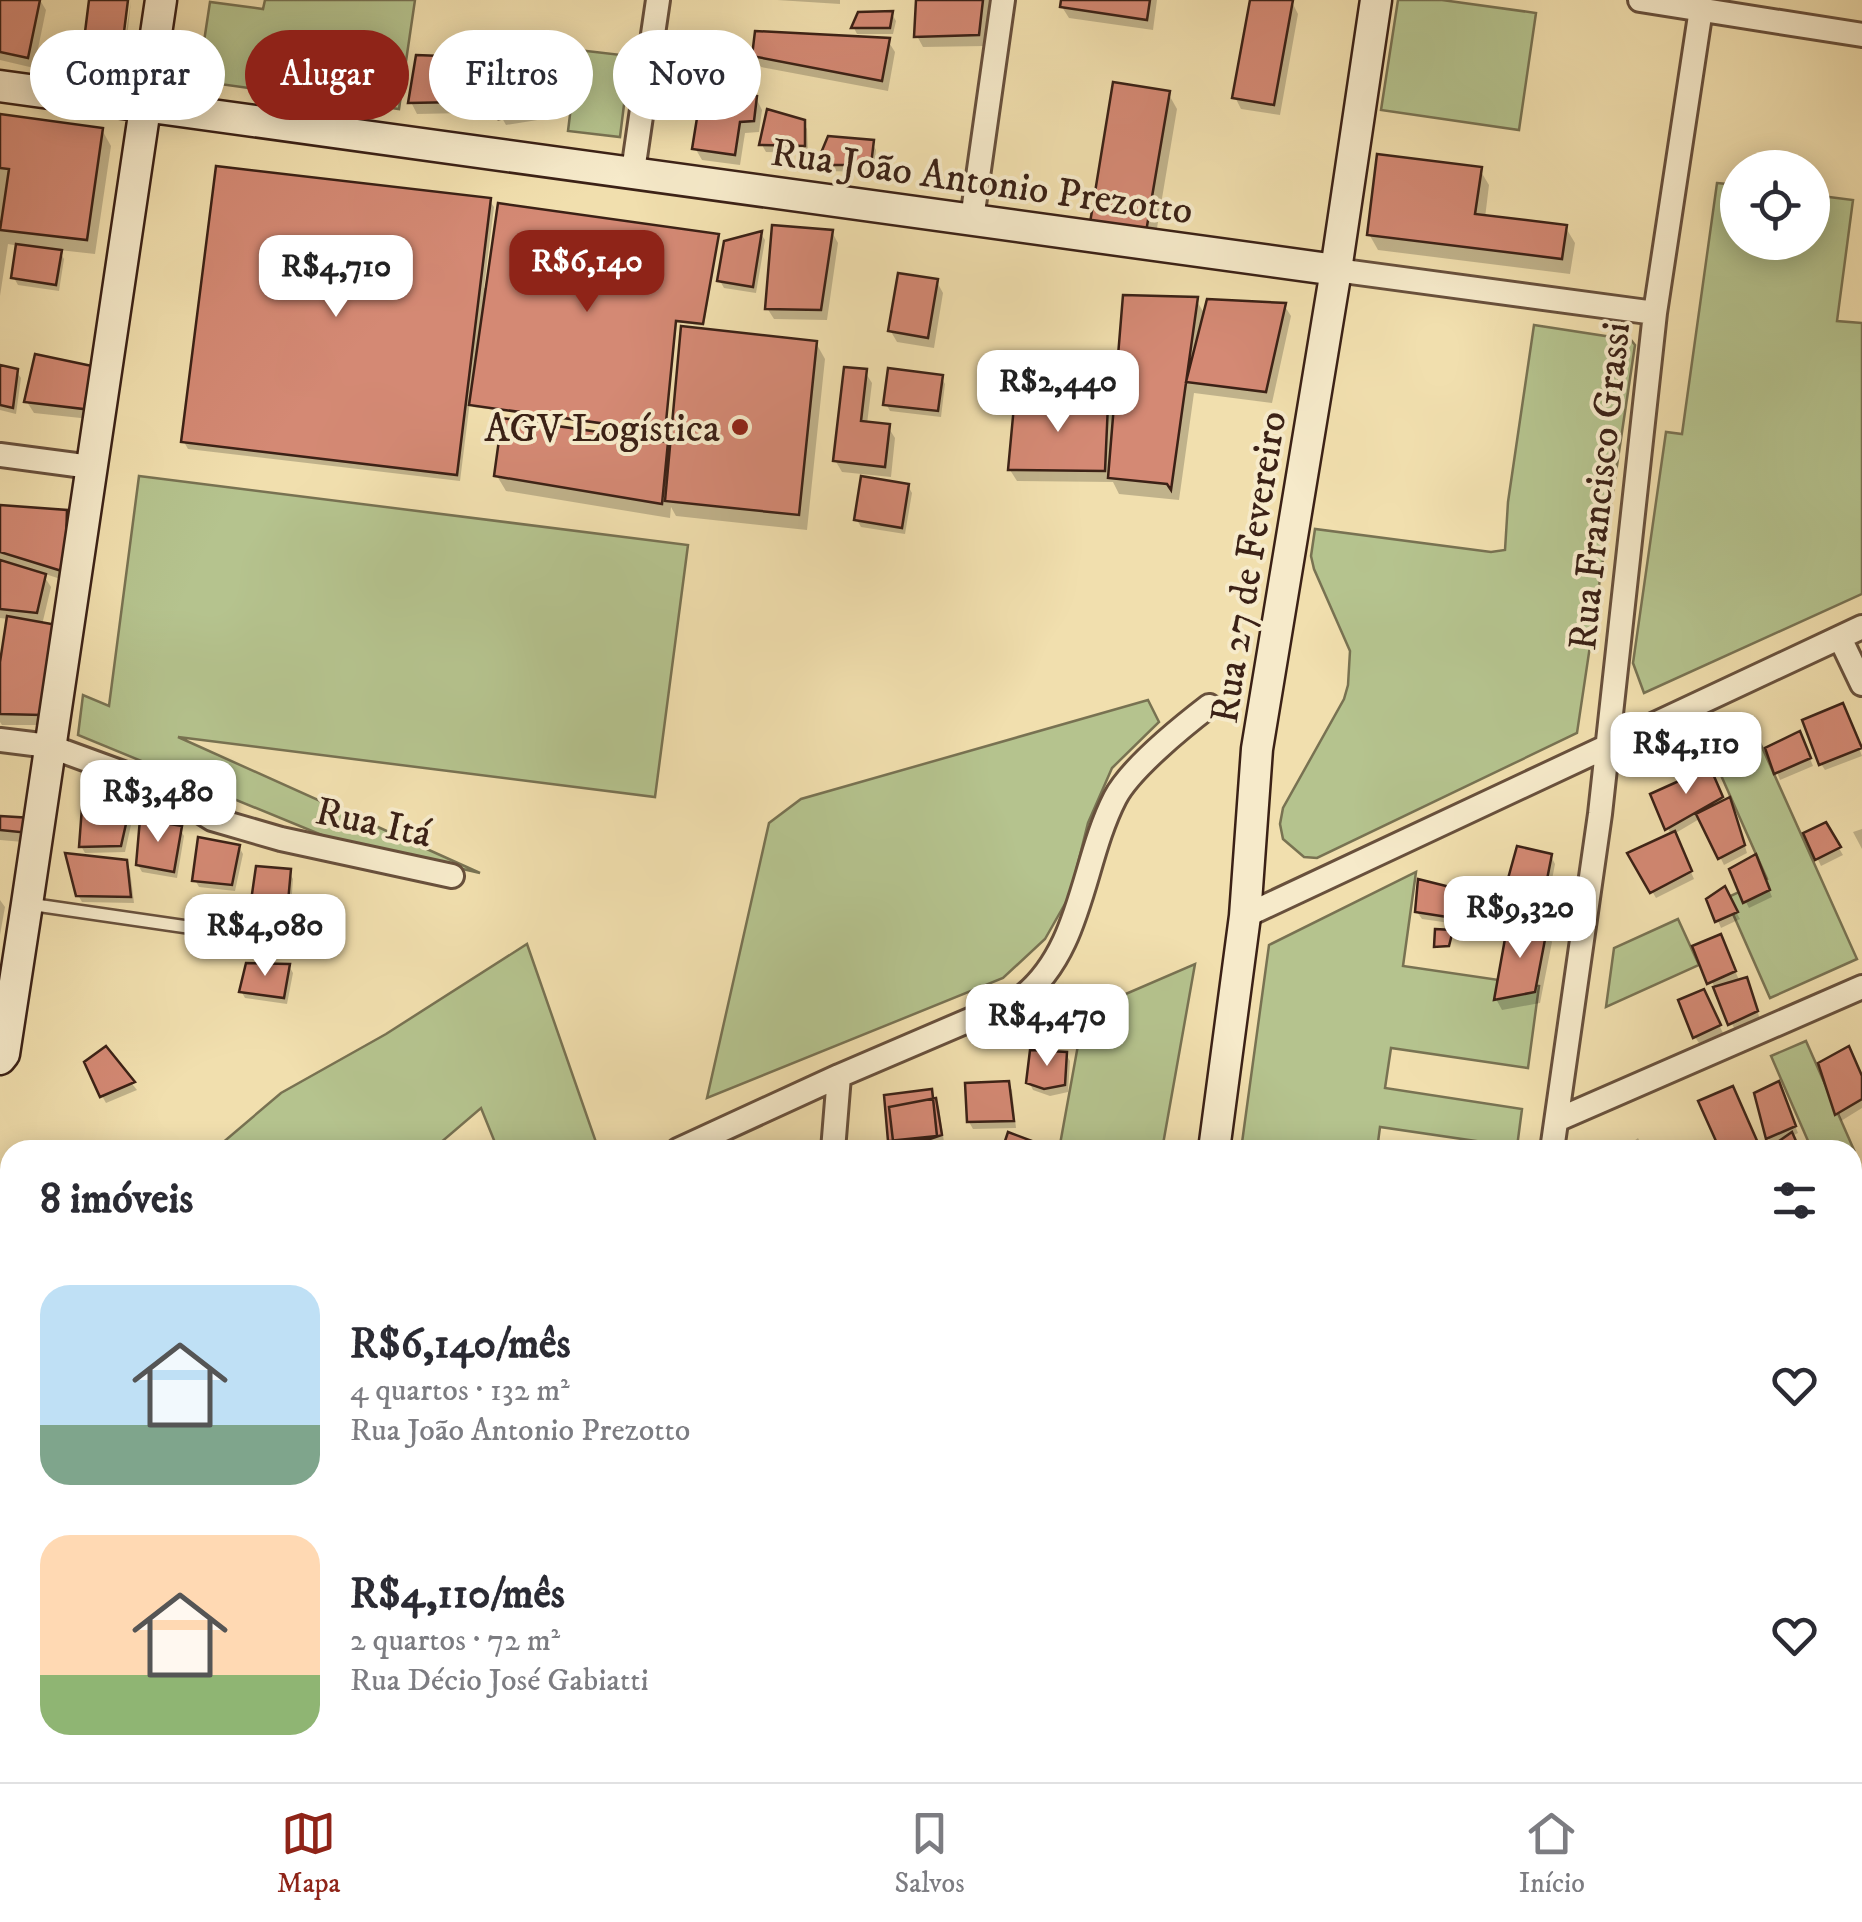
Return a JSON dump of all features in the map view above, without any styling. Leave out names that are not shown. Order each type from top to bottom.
[{"type":"street","points":[[157,30],[161,0]]},
{"type":"street","points":[[633,171],[658,0]]},
{"type":"street","points":[[972,219],[1003,0]]},
{"type":"street","name":"Rua 27 de Fevereiro","points":[[1215,1140],[1245,916],[1257,749],[1376,0]]},
{"type":"street","points":[[1640,0],[1862,35]]},
{"type":"street","name":"Rua Francisco Grassi","points":[[1554,1140],[1600,814],[1655,313],[1700,9]]},
{"type":"street","name":"Rua João Antonio Prezotto","points":[[0,86],[30,90]]},
{"type":"street","name":"Rua João Antonio Prezotto","points":[[225,115],[1655,313]]},
{"type":"street","points":[[0,1059],[4,1054],[27,904],[144,120]]},
{"type":"street","points":[[0,456],[91,468]]},
{"type":"street","points":[[1245,916],[1862,627]]},
{"type":"street","points":[[1840,638],[1862,684]]},
{"type":"street","points":[[700,1140],[1021,998],[1039,984],[1064,941],[1116,794],[1182,727],[1209,706]]},
{"type":"street","name":"Rua Itá","points":[[0,740],[49,746],[161,787],[212,820],[452,876]]},
{"type":"street","points":[[1557,1120],[1862,987]]},
{"type":"street","points":[[833,1140],[839,1076]]},
{"type":"lane","points":[[27,904],[208,930]]},
{"type":"green space","points":[[265,0],[415,0],[409,41],[409,30],[245,30],[245,88],[225,85],[225,30],[206,30],[210,2],[263,9]]},
{"type":"green space","points":[[1398,0],[1442,0],[1536,13],[1519,130],[1381,110]]},
{"type":"green space","points":[[593,52],[613,54],[613,120],[622,120],[620,137],[568,131],[569,120],[593,120]]},
{"type":"green space","points":[[1717,183],[1720,260],[1830,260],[1830,197],[1853,200],[1837,321],[1862,323],[1862,594],[1644,693],[1633,663],[1666,432],[1682,434]]},
{"type":"green space","points":[[1534,325],[1631,340],[1635,345],[1577,733],[1317,858],[1304,857],[1283,839],[1283,808],[1344,699],[1350,651],[1314,569],[1311,556],[1315,529],[1491,552],[1505,550],[1508,502]]},
{"type":"green space","points":[[139,476],[688,545],[655,797],[178,737],[480,873],[329,838],[78,735],[83,695],[109,706]]},
{"type":"green space","points":[[1148,700],[1159,722],[1112,768],[1088,823],[1070,895],[1045,939],[1003,978],[707,1098],[769,823],[801,799]]},
{"type":"green space","points":[[1748,716],[1857,959],[1770,998],[1726,898],[1767,879],[1704,737]]},
{"type":"green space","points":[[1416,872],[1403,966],[1539,986],[1528,1068],[1391,1048],[1385,1088],[1522,1109],[1518,1140],[1469,1140],[1380,1127],[1378,1140],[1242,1140],[1269,945]]},
{"type":"green space","points":[[1678,919],[1699,965],[1606,1007],[1614,948]]},
{"type":"green space","points":[[527,944],[595,1140],[494,1140],[481,1108],[444,1140],[226,1140],[281,1093],[386,1034]]},
{"type":"green space","points":[[1195,964],[1164,1140],[1061,1140],[1084,1012]]},
{"type":"green space","points":[[1806,1041],[1850,1140],[1808,1140],[1771,1056]]},
{"type":"building","points":[[0,0],[40,0],[34,30],[30,30],[28,58],[0,52]]},
{"type":"building","points":[[89,0],[128,0],[124,30],[85,30]]},
{"type":"building","points":[[916,0],[983,0],[979,35],[914,37]]},
{"type":"building","points":[[1061,0],[1150,0],[1147,20],[1060,7]]},
{"type":"building","points":[[1250,0],[1293,0],[1274,105],[1232,98]]},
{"type":"building","points":[[893,11],[890,28],[851,28],[858,12]]},
{"type":"building","points":[[761,31],[890,38],[882,81],[761,58]]},
{"type":"building","points":[[416,55],[429,56],[429,103],[409,103]]},
{"type":"building","points":[[1113,82],[1170,91],[1146,232],[1090,223]]},
{"type":"building","points":[[767,109],[805,120],[805,146],[759,145]]},
{"type":"building","points":[[0,114],[103,128],[87,240],[0,230],[9,169],[0,168]]},
{"type":"building","points":[[697,120],[754,120],[740,122],[735,155],[692,149]]},
{"type":"building","points":[[828,136],[874,140],[871,165],[816,165]]},
{"type":"building","points":[[1377,154],[1482,167],[1475,214],[1567,225],[1562,259],[1367,235]]},
{"type":"building","points":[[216,166],[491,198],[457,475],[181,442]]},
{"type":"building","points":[[498,203],[719,234],[703,324],[676,321],[665,432],[469,405]]},
{"type":"building","points":[[772,225],[833,230],[821,310],[765,309]]},
{"type":"building","points":[[762,231],[753,287],[717,281],[724,241]]},
{"type":"building","points":[[16,244],[62,250],[56,285],[11,278]]},
{"type":"building","points":[[898,273],[938,279],[928,338],[888,331]]},
{"type":"building","points":[[1123,295],[1198,297],[1171,490],[1167,484],[1108,478]]},
{"type":"building","points":[[1207,299],[1286,303],[1266,392],[1186,382]]},
{"type":"building","name":"AGV Logística","points":[[681,326],[817,341],[799,515],[665,501]]},
{"type":"building","points":[[35,354],[92,366],[84,409],[24,402]]},
{"type":"building","points":[[0,365],[18,369],[13,408],[0,405]]},
{"type":"building","points":[[844,367],[867,369],[861,421],[890,424],[885,467],[833,461]]},
{"type":"building","points":[[888,368],[943,375],[938,411],[883,405]]},
{"type":"building","points":[[1015,395],[1108,404],[1105,471],[1008,470]]},
{"type":"building","points":[[502,418],[668,442],[662,504],[494,476]]},
{"type":"building","points":[[861,476],[909,484],[902,528],[854,520]]},
{"type":"building","points":[[0,505],[67,510],[65,572],[0,552]]},
{"type":"building","points":[[0,560],[46,574],[37,613],[0,609]]},
{"type":"building","points":[[7,616],[57,625],[42,715],[0,714],[0,662]]},
{"type":"building","points":[[1843,703],[1862,748],[1819,765],[1802,720]]},
{"type":"building","points":[[1800,731],[1811,758],[1774,774],[1765,748]]},
{"type":"building","points":[[1710,767],[1723,797],[1665,830],[1650,794]]},
{"type":"building","points":[[1730,797],[1745,845],[1718,859],[1696,814]]},
{"type":"building","points":[[82,807],[128,815],[121,846],[79,847]]},
{"type":"building","points":[[0,816],[32,818],[29,833],[0,830]]},
{"type":"building","points":[[140,819],[182,826],[174,872],[136,865]]},
{"type":"building","points":[[1826,822],[1841,847],[1815,860],[1803,833]]},
{"type":"building","points":[[1675,831],[1692,871],[1650,893],[1627,853]]},
{"type":"building","points":[[198,837],[240,845],[232,885],[192,881]]},
{"type":"building","points":[[1517,846],[1552,854],[1542,905],[1501,904]]},
{"type":"building","points":[[65,853],[127,860],[131,897],[76,896]]},
{"type":"building","points":[[1756,854],[1770,890],[1743,903],[1729,869]]},
{"type":"building","points":[[256,866],[291,869],[288,902],[251,901]]},
{"type":"building","points":[[1418,879],[1458,889],[1454,918],[1415,912]]},
{"type":"building","points":[[1725,886],[1738,912],[1715,922],[1706,899]]},
{"type":"building","points":[[1508,922],[1547,929],[1535,992],[1494,1000]]},
{"type":"building","points":[[1435,929],[1453,930],[1449,946],[1434,947]]},
{"type":"building","points":[[1721,934],[1736,971],[1707,984],[1692,946]]},
{"type":"building","points":[[246,963],[290,964],[284,998],[239,992]]},
{"type":"building","points":[[1747,977],[1758,1011],[1728,1025],[1713,987]]},
{"type":"building","points":[[1704,989],[1721,1025],[1693,1038],[1678,1000]]},
{"type":"building","points":[[106,1046],[135,1082],[100,1097],[84,1062]]},
{"type":"building","points":[[1849,1046],[1862,1076],[1862,1099],[1835,1115],[1818,1063]]},
{"type":"building","points":[[1030,1050],[1067,1052],[1065,1085],[1044,1089],[1026,1083]]},
{"type":"building","points":[[1009,1081],[1014,1121],[967,1122],[965,1083]]},
{"type":"building","points":[[1779,1081],[1796,1126],[1766,1139],[1754,1093]]},
{"type":"building","points":[[1733,1086],[1757,1140],[1716,1140],[1698,1101]]},
{"type":"building","points":[[932,1089],[937,1136],[888,1140],[884,1095]]},
{"type":"building","points":[[936,1098],[942,1135],[893,1140],[889,1107]]},
{"type":"building","points":[[1008,1132],[1029,1140],[1005,1140]]},
{"type":"place","name":"AGV Logística","points":[[740,427]]}]
